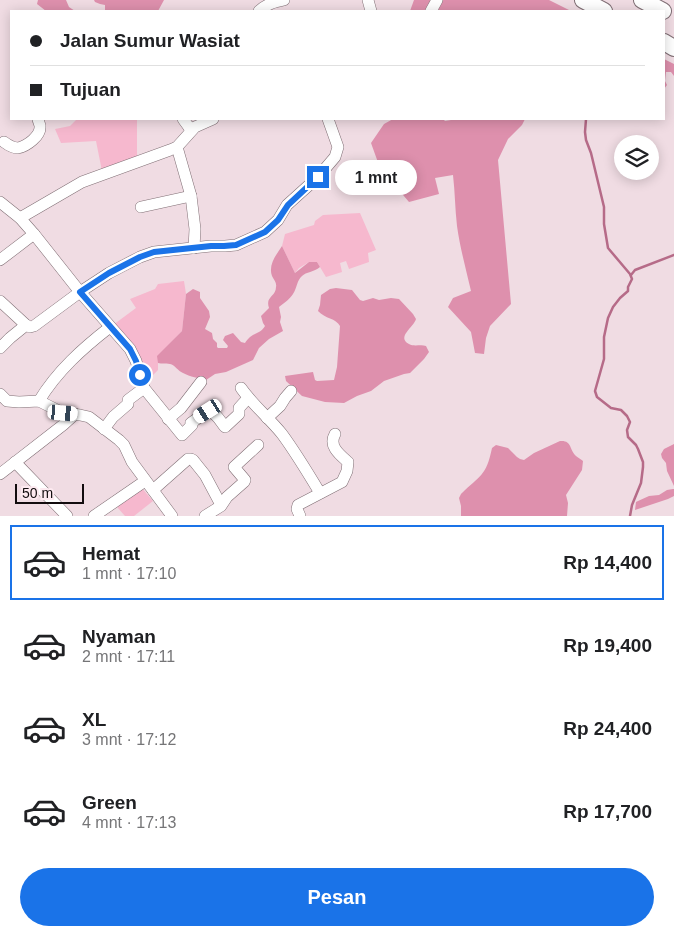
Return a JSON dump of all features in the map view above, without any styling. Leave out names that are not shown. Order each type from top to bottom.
[{"type":"highway","points":[[583,0],[602,10]]},
{"type":"highway","points":[[642,0],[662,10]]},
{"type":"street","points":[[260,10],[270,4],[285,0]]},
{"type":"street","points":[[1,140],[18,148],[30,141],[38,133],[40,126],[38,120]]},
{"type":"street","points":[[184,120],[192,130]]},
{"type":"street","points":[[20,218],[82,182],[177,147],[192,130],[210,120]]},
{"type":"street","points":[[0,301],[26,325],[34,326],[109,273],[140,257],[154,252],[236,245],[265,232],[278,220],[288,205],[318,177],[334,157],[338,147],[328,120]]},
{"type":"street","points":[[177,147],[191,196],[195,229],[194,248]]},
{"type":"street","points":[[141,207],[191,196]]},
{"type":"street","points":[[0,202],[20,218],[80,292],[130,349],[136,361],[144,388],[182,435],[190,428],[192,422],[208,411],[216,415],[225,427],[239,414],[239,408],[248,398]]},
{"type":"street","points":[[0,260],[34,234]]},
{"type":"street","points":[[0,348],[26,325]]},
{"type":"street","points":[[39,400],[46,388],[76,355],[110,327]]},
{"type":"street","points":[[168,419],[181,408],[201,382]]},
{"type":"street","points":[[104,429],[113,417],[128,404],[128,400],[144,388]]},
{"type":"street","points":[[240,388],[294,450],[320,493]]},
{"type":"street","points":[[267,418],[280,406],[284,398],[291,391]]},
{"type":"street","points":[[0,394],[8,401],[39,400],[67,418],[89,417],[124,445],[132,462],[172,516]]},
{"type":"street","points":[[0,474],[67,418]]},
{"type":"street","points":[[296,514],[298,505],[342,482],[347,471],[348,462],[333,446],[332,438],[335,434]]},
{"type":"street","points":[[205,516],[221,505],[245,480],[234,468],[258,446]]},
{"type":"street","points":[[153,490],[188,459],[191,459],[205,476],[221,505]]},
{"type":"street","points":[[15,462],[67,516]]},
{"type":"street","points":[[94,516],[145,480]]},
{"type":"shaded area","points":[[38,0],[66,0],[69,7],[74,10],[45,10],[37,4]]},
{"type":"shaded area","points":[[94,0],[164,0],[159,10],[105,10],[105,5]]},
{"type":"shaded area","points":[[414,0],[432,0],[426,10],[410,10]]},
{"type":"shaded area","points":[[441,0],[549,0],[569,10],[438,10]]},
{"type":"shaded area","points":[[665,60],[674,64],[674,76],[671,72],[666,72],[665,81]]},
{"type":"shaded area","points":[[76,120],[137,120],[137,156],[102,171],[96,141],[61,143],[55,129],[70,126]]},
{"type":"shaded area","points":[[391,120],[524,120],[508,139],[498,160],[511,304],[490,326],[484,354],[475,353],[471,332],[448,307],[453,298],[471,291],[458,234],[453,175],[435,178],[439,194],[409,202],[398,189],[380,195],[374,184],[380,168],[371,143],[384,124]]},
{"type":"shaded area","points":[[360,213],[376,250],[368,253],[369,262],[349,269],[346,261],[340,263],[342,272],[326,277],[317,262],[309,262],[295,273],[282,246],[285,234],[314,225],[315,221],[323,215]]},
{"type":"shaded area","points":[[282,246],[295,273],[309,262],[317,262],[320,267],[302,276],[292,296],[279,307],[283,331],[269,339],[259,348],[253,360],[226,372],[215,374],[206,380],[181,372],[172,365],[158,363],[157,356],[182,331],[186,294],[193,289],[200,292],[200,298],[209,311],[210,317],[205,329],[212,333],[218,348],[227,348],[228,346],[223,340],[225,336],[233,333],[241,342],[245,343],[250,337],[262,330],[265,326],[261,316],[269,308],[268,301],[276,290],[271,268]]},
{"type":"shaded area","points":[[184,281],[186,294],[182,331],[158,356],[158,370],[145,383],[113,325],[136,308],[130,299],[155,289],[158,284]]},
{"type":"shaded area","points":[[330,289],[352,290],[363,301],[373,298],[379,300],[399,299],[416,319],[405,335],[405,341],[411,345],[426,346],[429,352],[410,373],[384,381],[371,391],[344,403],[325,402],[302,396],[286,381],[285,376],[313,372],[317,381],[334,380],[337,367],[340,326],[336,321],[318,311],[321,295]]},
{"type":"shaded area","points":[[560,441],[567,442],[576,456],[583,461],[582,470],[566,495],[568,503],[567,516],[461,516],[459,498],[485,470],[492,448],[496,445],[508,448],[517,457],[524,460],[534,453]]},
{"type":"shaded area","points":[[674,444],[674,486],[661,454],[664,449]]},
{"type":"shaded area","points":[[141,487],[153,501],[134,516],[125,516],[117,507]]},
{"type":"shaded area","points":[[674,489],[674,496],[635,510],[636,502]]},
{"type":"waterway","points":[[586,120],[586,140],[604,207],[604,224],[608,248],[632,279],[628,291],[613,307],[608,318],[604,337],[604,359],[595,391],[597,397],[611,408],[621,410],[627,416],[630,422],[627,430],[628,437],[636,445],[643,462],[641,483],[632,505],[630,516]]},
{"type":"waterway","points":[[631,275],[635,270],[674,255]]},
{"type":"route","points":[[140,375],[130,349],[80,292],[109,273],[154,252],[236,245],[265,232],[278,220],[288,205],[318,177]]}]
